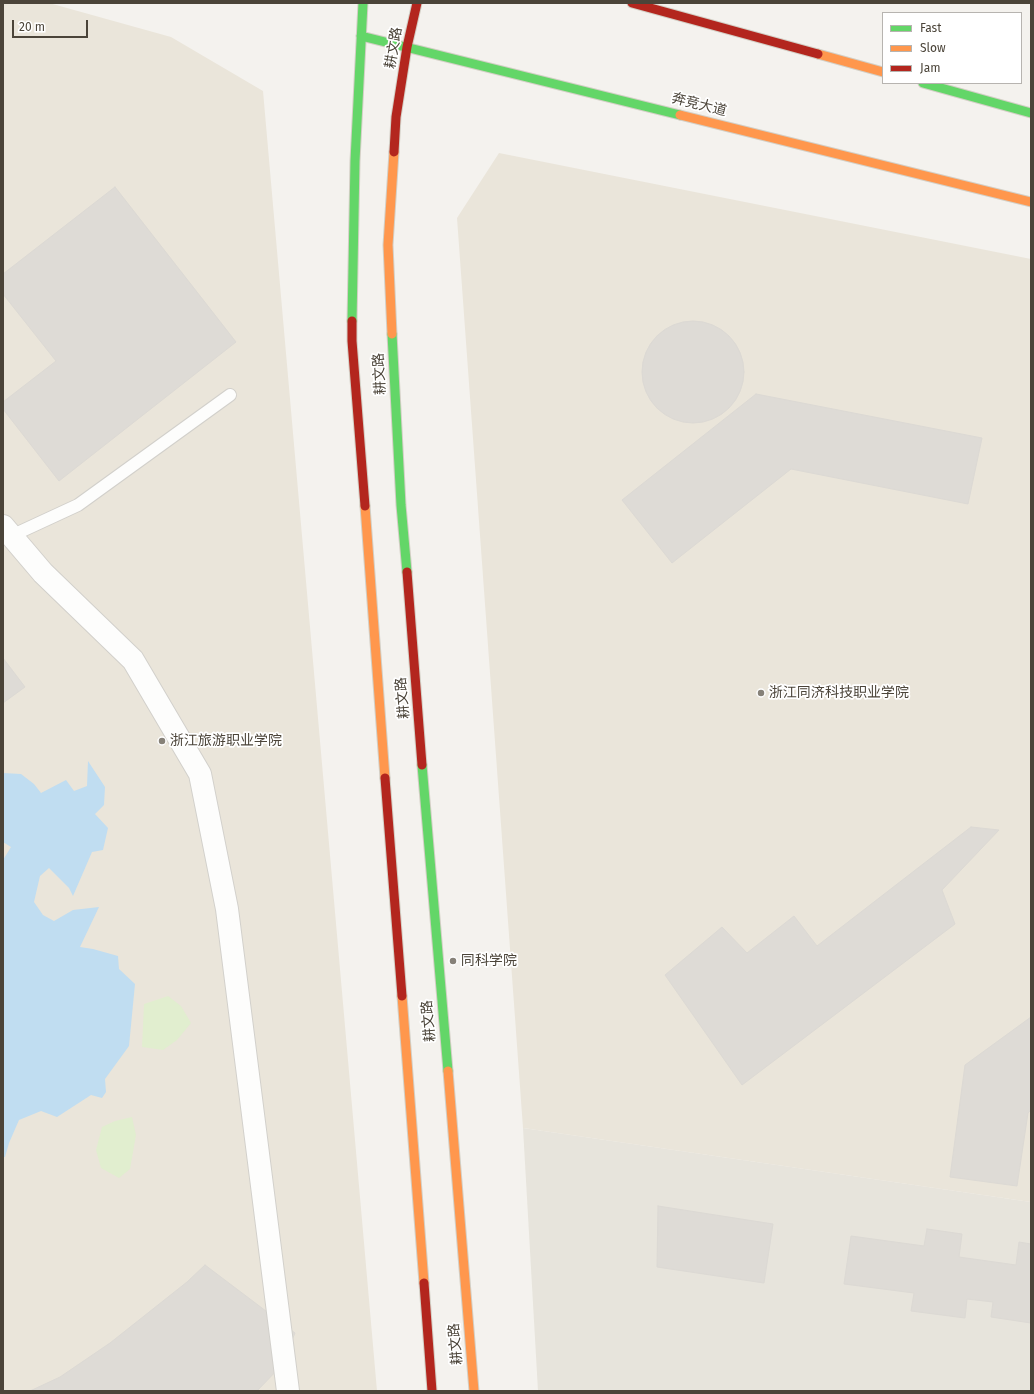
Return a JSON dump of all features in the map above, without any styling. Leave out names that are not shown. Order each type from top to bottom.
[{"type":"main road","name":"耕文路","points":[[363,3],[355,161],[352,342],[432,1391]]},
{"type":"main road","name":"耕文路","points":[[417,3],[407,47],[396,117],[388,245],[401,505],[474,1391]]},
{"type":"main road","points":[[632,3],[882,72]]},
{"type":"main road","name":"奔竞大道","points":[[361,36],[1031,202]]},
{"type":"main road","points":[[927,84],[1031,113]]},
{"type":"street","points":[[7,531],[43,573],[133,660],[200,774],[227,909],[288,1391]]},
{"type":"lane","points":[[7,531],[78,505],[230,395]]},
{"type":"shaded area","name":"浙江旅游职业学院","points":[[3,3],[49,3],[171,37],[263,91],[377,1391],[3,1391]]},
{"type":"shaded area","name":"浙江同济科技职业学院","points":[[499,153],[1031,259],[1031,1202],[523,1128],[457,218]]},
{"type":"shaded area","points":[[523,1128],[1031,1202],[1031,1391],[538,1391]]},
{"type":"green space","points":[[168,996],[181,1006],[191,1023],[177,1040],[163,1050],[142,1047],[144,1004]]},
{"type":"green space","points":[[132,1117],[136,1135],[130,1169],[119,1178],[101,1168],[96,1150],[102,1127],[115,1121]]},
{"type":"water","points":[[88,761],[105,787],[104,805],[95,814],[108,828],[103,850],[92,852],[73,896],[69,888],[49,868],[40,876],[34,902],[43,915],[54,921],[73,910],[99,907],[80,947],[118,956],[119,969],[135,984],[129,1046],[105,1079],[106,1092],[102,1098],[91,1095],[57,1117],[41,1111],[19,1120],[9,1143],[5,1157],[3,1157],[3,860],[11,847],[3,842],[3,773],[21,774],[34,784],[41,793],[66,780],[74,791],[87,786]]},
{"type":"building","points":[[115,187],[236,342],[59,481],[3,409],[3,402],[56,361],[3,294],[3,274]]},
{"type":"building","points":[[693,321],[712,325],[729,336],[740,353],[744,372],[740,391],[729,408],[712,419],[693,423],[674,419],[657,408],[646,391],[642,372],[646,353],[657,336],[674,325]]},
{"type":"building","points":[[756,394],[982,438],[968,504],[791,469],[672,563],[622,500]]},
{"type":"building","points":[[3,658],[25,687],[3,703]]},
{"type":"building","points":[[971,827],[999,830],[942,890],[955,924],[742,1085],[665,975],[722,927],[747,953],[794,916],[817,946]]},
{"type":"building","points":[[1031,1017],[1031,1110],[1028,1113],[1017,1186],[950,1177],[965,1065]]},
{"type":"building","points":[[658,1206],[773,1224],[764,1283],[657,1267]]},
{"type":"building","points":[[927,1229],[962,1234],[959,1257],[1016,1265],[1019,1242],[1031,1244],[1031,1323],[991,1317],[993,1302],[967,1299],[965,1318],[911,1311],[914,1293],[844,1284],[851,1236],[924,1246]]},
{"type":"building","points":[[205,1265],[295,1333],[280,1367],[257,1391],[30,1391],[60,1377],[110,1343],[187,1282]]},
{"type":"traffic: fast","points":[[352,321],[355,161],[363,3]]},
{"type":"traffic: fast","points":[[361,36],[680,115]]},
{"type":"traffic: fast","points":[[927,84],[1031,113]]},
{"type":"traffic: fast","points":[[392,334],[401,505],[407,572]]},
{"type":"traffic: fast","points":[[422,765],[448,1071]]},
{"type":"traffic: slow","points":[[818,54],[882,72]]},
{"type":"traffic: slow","points":[[680,115],[1031,202]]},
{"type":"traffic: slow","points":[[392,334],[388,245],[394,152]]},
{"type":"traffic: slow","points":[[365,506],[385,778]]},
{"type":"traffic: slow","points":[[402,996],[424,1283]]},
{"type":"traffic: slow","points":[[448,1071],[474,1391]]},
{"type":"traffic: jam","points":[[394,152],[396,117],[407,47],[417,3]]},
{"type":"traffic: jam","points":[[632,3],[818,54]]},
{"type":"traffic: jam","points":[[352,321],[352,341],[365,506]]},
{"type":"traffic: jam","points":[[407,572],[422,765]]},
{"type":"traffic: jam","points":[[385,778],[402,996]]},
{"type":"traffic: jam","points":[[424,1283],[432,1391]]},
{"type":"place","name":"浙江同济科技职业学院","points":[[761,693]]},
{"type":"place","name":"浙江旅游职业学院","points":[[162,741]]},
{"type":"place","name":"同科学院","points":[[453,961]]}]
